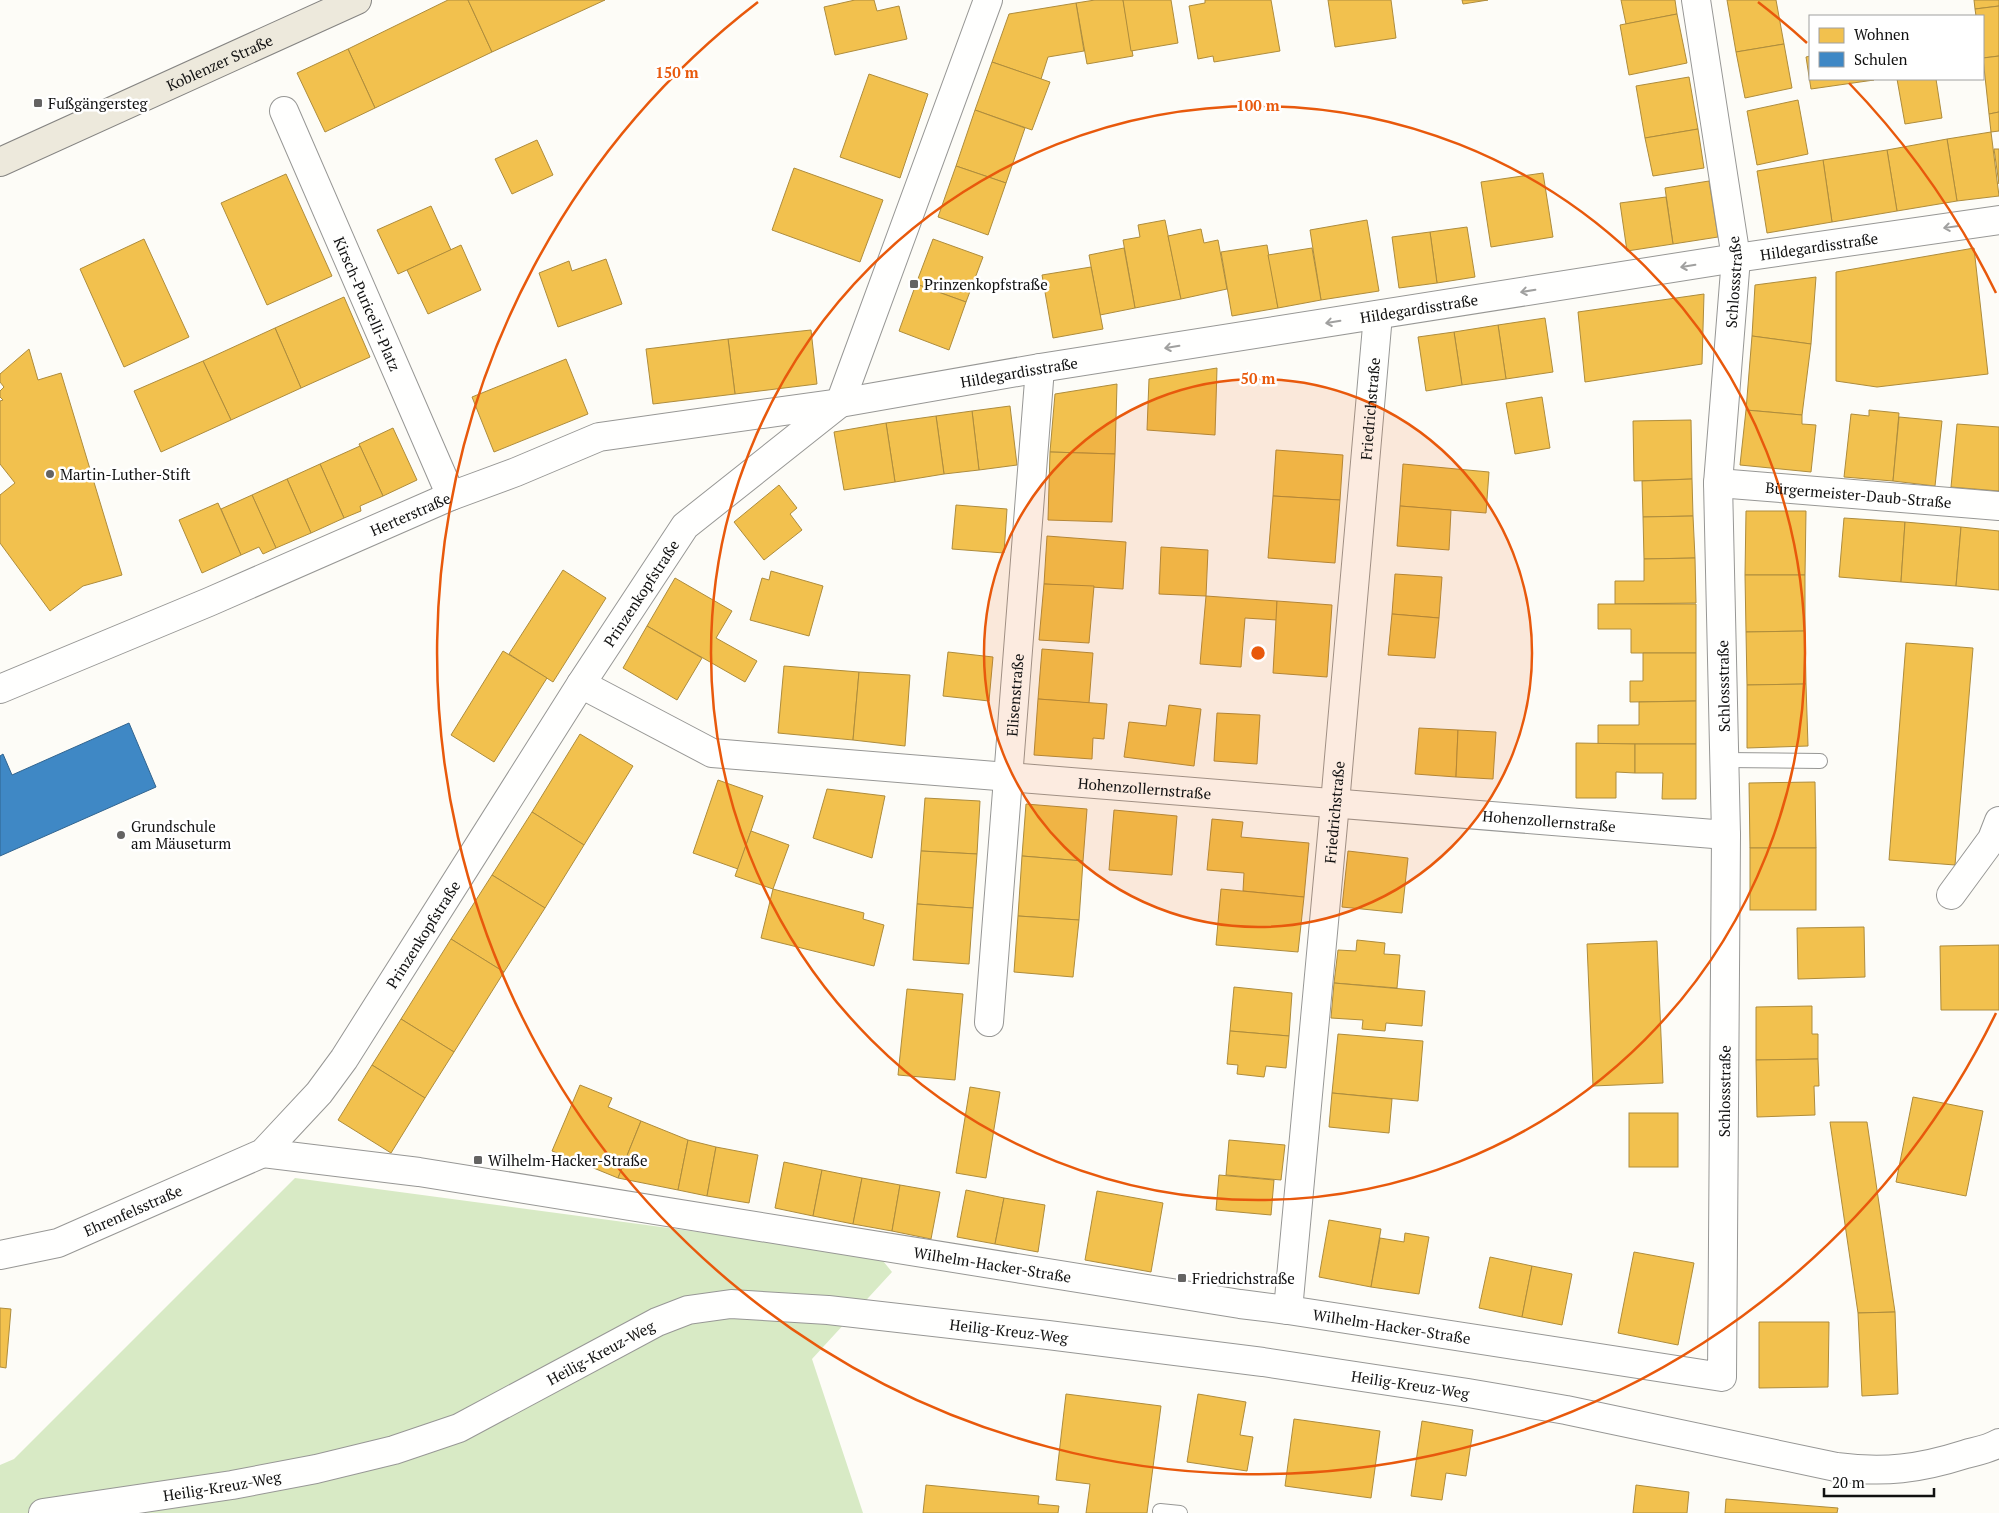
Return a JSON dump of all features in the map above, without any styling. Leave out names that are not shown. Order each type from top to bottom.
[{"type":"main road","name":"Koblenzer Straße","points":[[0,162],[357,0]]},
{"type":"street","points":[[840,402],[988,0]]},
{"type":"street","name":"Schlossstraße","points":[[1696,0],[1736,258],[1718,484],[1726,835],[1722,1376]]},
{"type":"street","name":"Kirsch-Puricelli-Platz","points":[[284,111],[451,496]]},
{"type":"street","name":"Hildegardisstraße","points":[[840,402],[1040,368],[1736,258],[1999,220]]},
{"type":"street","name":"Friedrichstraße","points":[[1288,1310],[1378,315]]},
{"type":"street","name":"Elisenstraße","points":[[989,1022],[1040,368]]},
{"type":"street","name":"Herterstraße","points":[[0,689],[208,602],[451,496],[516,472],[599,437],[840,402]]},
{"type":"street","name":"Prinzenkopfstraße","points":[[263,1153],[319,1093],[344,1058],[581,684],[685,526],[840,402]]},
{"type":"street","name":"Bürgermeister-Daub-Straße","points":[[1718,484],[1999,506]]},
{"type":"street","name":"Hohenzollernstraße","points":[[581,684],[712,753],[1726,835]]},
{"type":"street","points":[[1951,895],[1992,839],[1999,820]]},
{"type":"street","name":"Ehrenfelsstraße","points":[[0,1256],[58,1243],[263,1153]]},
{"type":"street","name":"Wilhelm-Hacker-Straße","points":[[263,1153],[419,1172],[1230,1303],[1288,1310],[1722,1376]]},
{"type":"street","name":"Heilig-Kreuz-Weg","points":[[43,1513],[232,1486],[316,1469],[394,1450],[459,1428],[657,1322],[688,1310],[731,1304],[847,1312],[1048,1334],[1263,1362],[1566,1410],[1836,1467],[1867,1471],[1897,1470],[1936,1464],[1999,1443]]},
{"type":"lane","points":[[1725,760],[1820,760]]},
{"type":"lane","points":[[1160,1511],[1180,1513]]},
{"type":"green space","points":[[295,1178],[879,1256],[892,1272],[812,1359],[863,1513],[0,1513],[0,1465],[14,1459]]},
{"type":"building: Wohnen","points":[[448,0],[468,0],[492,52],[375,108],[348,49]]},
{"type":"building: Wohnen","points":[[468,0],[605,0],[492,52]]},
{"type":"building: Wohnen","points":[[855,0],[874,0],[877,11],[899,6],[907,39],[835,55],[824,7]]},
{"type":"building: Wohnen","points":[[1095,0],[1123,0],[1133,56],[1087,64],[1076,3]]},
{"type":"building: Wohnen","points":[[1123,0],[1171,0],[1178,43],[1131,51]]},
{"type":"building: Wohnen","points":[[1205,0],[1271,0],[1280,51],[1214,62],[1213,56],[1198,59],[1189,6],[1205,3]]},
{"type":"building: Wohnen","points":[[1328,0],[1391,0],[1396,38],[1335,47]]},
{"type":"building: Wohnen","points":[[1462,0],[1488,0],[1463,4]]},
{"type":"building: Wohnen","points":[[1621,0],[1675,0],[1677,14],[1626,24]]},
{"type":"building: Wohnen","points":[[1727,0],[1776,0],[1784,44],[1736,52]]},
{"type":"building: Wohnen","points":[[1974,0],[1999,0],[1999,6],[1975,9]]},
{"type":"building: Wohnen","points":[[1076,3],[1084,51],[1048,57],[1041,79],[992,62],[1009,14]]},
{"type":"building: Wohnen","points":[[1999,6],[1999,56],[1984,58],[1984,15],[1976,15],[1975,9]]},
{"type":"building: Wohnen","points":[[1677,14],[1687,63],[1629,75],[1620,25]]},
{"type":"building: Wohnen","points":[[1784,44],[1792,88],[1745,98],[1736,52]]},
{"type":"building: Wohnen","points":[[348,49],[375,108],[325,132],[297,73]]},
{"type":"building: Wohnen","points":[[1809,56],[1809,76],[1806,57]]},
{"type":"building: Wohnen","points":[[1999,56],[1999,112],[1989,114],[1984,67],[1984,58]]},
{"type":"building: Wohnen","points":[[992,62],[1050,82],[1032,130],[975,110]]},
{"type":"building: Wohnen","points":[[869,74],[928,94],[900,178],[840,157]]},
{"type":"building: Wohnen","points":[[1689,77],[1698,129],[1645,138],[1636,86]]},
{"type":"building: Wohnen","points":[[1810,80],[1874,80],[1811,89]]},
{"type":"building: Wohnen","points":[[1897,80],[1936,80],[1942,118],[1905,124]]},
{"type":"building: Wohnen","points":[[1798,100],[1808,154],[1757,165],[1747,111]]},
{"type":"building: Wohnen","points":[[975,110],[1025,128],[1006,183],[956,166]]},
{"type":"building: Wohnen","points":[[1999,112],[1999,131],[1991,132],[1989,114]]},
{"type":"building: Wohnen","points":[[1698,129],[1704,168],[1653,176],[1645,138]]},
{"type":"building: Wohnen","points":[[1991,132],[1999,196],[1957,201],[1947,139]]},
{"type":"building: Wohnen","points":[[1947,139],[1957,201],[1897,211],[1887,150]]},
{"type":"building: Wohnen","points":[[537,140],[553,175],[512,194],[495,159]]},
{"type":"building: Wohnen","points":[[1994,149],[1999,149],[1999,184]]},
{"type":"building: Wohnen","points":[[1887,150],[1897,211],[1832,222],[1823,160]]},
{"type":"building: Wohnen","points":[[1823,160],[1832,222],[1767,233],[1757,171]]},
{"type":"building: Wohnen","points":[[956,166],[1006,183],[988,235],[938,217]]},
{"type":"building: Wohnen","points":[[794,168],[883,200],[860,262],[772,230]]},
{"type":"building: Wohnen","points":[[1543,173],[1553,237],[1491,247],[1481,182]]},
{"type":"building: Wohnen","points":[[286,174],[332,276],[267,305],[221,203]]},
{"type":"building: Wohnen","points":[[1709,181],[1718,237],[1673,244],[1665,188]]},
{"type":"building: Wohnen","points":[[1666,197],[1673,244],[1627,251],[1620,203]]},
{"type":"building: Wohnen","points":[[431,206],[451,250],[398,274],[377,230]]},
{"type":"building: Wohnen","points":[[1165,220],[1181,299],[1135,308],[1123,240],[1140,237],[1138,225]]},
{"type":"building: Wohnen","points":[[1367,220],[1379,291],[1321,300],[1310,230]]},
{"type":"building: Wohnen","points":[[1467,227],[1475,277],[1437,283],[1430,232]]},
{"type":"building: Wohnen","points":[[1201,229],[1204,243],[1218,240],[1227,289],[1181,299],[1168,236]]},
{"type":"building: Wohnen","points":[[1430,232],[1437,283],[1399,288],[1392,237]]},
{"type":"building: Wohnen","points":[[144,239],[189,337],[124,367],[80,269]]},
{"type":"building: Wohnen","points":[[933,239],[983,257],[966,302],[916,284]]},
{"type":"building: Wohnen","points":[[461,245],[481,290],[428,314],[407,270]]},
{"type":"building: Wohnen","points":[[1267,245],[1278,308],[1232,316],[1221,252]]},
{"type":"building: Wohnen","points":[[1124,248],[1135,308],[1100,315],[1089,255]]},
{"type":"building: Wohnen","points":[[1312,248],[1321,300],[1278,308],[1268,255]]},
{"type":"building: Wohnen","points":[[1974,248],[1988,374],[1877,387],[1836,381],[1836,272]]},
{"type":"building: Wohnen","points":[[606,259],[622,304],[558,327],[539,273],[569,261],[572,271]]},
{"type":"building: Wohnen","points":[[1091,267],[1103,329],[1053,338],[1042,275]]},
{"type":"building: Wohnen","points":[[1816,277],[1811,344],[1752,336],[1755,285]]},
{"type":"building: Wohnen","points":[[916,284],[966,302],[949,350],[899,331]]},
{"type":"building: Wohnen","points":[[1704,294],[1702,364],[1585,382],[1578,312]]},
{"type":"building: Wohnen","points":[[344,297],[370,357],[301,388],[275,328]]},
{"type":"building: Wohnen","points":[[1545,318],[1553,372],[1506,379],[1498,325]]},
{"type":"building: Wohnen","points":[[1498,325],[1506,379],[1462,385],[1454,332]]},
{"type":"building: Wohnen","points":[[275,328],[301,388],[231,420],[203,361]]},
{"type":"building: Wohnen","points":[[811,330],[817,384],[735,394],[728,339]]},
{"type":"building: Wohnen","points":[[1454,332],[1462,385],[1426,391],[1418,337]]},
{"type":"building: Wohnen","points":[[1752,336],[1811,344],[1802,415],[1746,410]]},
{"type":"building: Wohnen","points":[[728,339],[735,394],[653,404],[646,349]]},
{"type":"building: Wohnen","name":"Martin-Luther-Stift","points":[[29,349],[38,380],[61,373],[122,575],[83,586],[50,611],[0,543],[0,495],[15,483],[0,464],[0,401],[3,400],[0,397],[0,391],[4,387],[0,382],[0,374]]},
{"type":"building: Wohnen","points":[[566,359],[588,414],[494,452],[472,397]]},
{"type":"building: Wohnen","points":[[203,361],[231,420],[161,452],[134,391]]},
{"type":"building: Wohnen","points":[[1217,368],[1215,435],[1147,430],[1149,379]]},
{"type":"building: Wohnen","points":[[1117,384],[1115,454],[1050,452],[1055,394]]},
{"type":"building: Wohnen","points":[[1542,397],[1550,448],[1515,454],[1506,403]]},
{"type":"building: Wohnen","points":[[1010,406],[1017,465],[979,470],[972,411]]},
{"type":"building: Wohnen","points":[[1746,410],[1802,415],[1802,424],[1816,425],[1811,472],[1740,465]]},
{"type":"building: Wohnen","points":[[1869,410],[1899,413],[1893,481],[1844,477],[1851,414],[1869,416]]},
{"type":"building: Wohnen","points":[[972,411],[979,470],[944,474],[936,416]]},
{"type":"building: Wohnen","points":[[936,416],[944,474],[895,482],[886,423]]},
{"type":"building: Wohnen","points":[[1899,417],[1942,421],[1935,486],[1893,481]]},
{"type":"building: Wohnen","points":[[1691,420],[1692,479],[1634,481],[1633,421]]},
{"type":"building: Wohnen","points":[[886,423],[895,482],[844,490],[834,432]]},
{"type":"building: Wohnen","points":[[1957,424],[1999,427],[1999,491],[1951,487]]},
{"type":"building: Wohnen","points":[[393,428],[417,480],[383,496],[359,444]]},
{"type":"building: Wohnen","points":[[360,446],[383,496],[360,506],[361,511],[344,518],[320,464]]},
{"type":"building: Wohnen","points":[[1276,450],[1343,455],[1340,500],[1273,496]]},
{"type":"building: Wohnen","points":[[1050,452],[1115,454],[1112,522],[1048,520]]},
{"type":"building: Wohnen","points":[[320,464],[344,518],[311,533],[287,479]]},
{"type":"building: Wohnen","points":[[1403,464],[1489,472],[1486,513],[1400,506]]},
{"type":"building: Wohnen","points":[[287,479],[311,533],[276,548],[252,495]]},
{"type":"building: Wohnen","points":[[1692,479],[1693,516],[1643,517],[1642,481]]},
{"type":"building: Wohnen","points":[[779,485],[797,508],[790,514],[802,530],[764,560],[734,522]]},
{"type":"building: Wohnen","points":[[252,495],[276,548],[263,554],[259,547],[241,555],[221,509]]},
{"type":"building: Wohnen","points":[[1273,496],[1340,500],[1335,563],[1268,558]]},
{"type":"building: Wohnen","points":[[218,503],[241,555],[202,573],[179,520]]},
{"type":"building: Wohnen","points":[[956,505],[1007,509],[1004,553],[952,549]]},
{"type":"building: Wohnen","points":[[1400,506],[1451,510],[1449,550],[1397,546]]},
{"type":"building: Wohnen","points":[[1746,511],[1806,511],[1805,575],[1745,575]]},
{"type":"building: Wohnen","points":[[1693,516],[1695,558],[1644,559],[1643,517]]},
{"type":"building: Wohnen","points":[[1844,518],[1905,522],[1901,582],[1839,577]]},
{"type":"building: Wohnen","points":[[1905,522],[1961,527],[1956,586],[1901,582]]},
{"type":"building: Wohnen","points":[[1961,527],[1999,531],[1999,590],[1956,586]]},
{"type":"building: Wohnen","points":[[1047,536],[1126,542],[1123,589],[1044,584]]},
{"type":"building: Wohnen","points":[[1161,547],[1208,550],[1206,596],[1159,594]]},
{"type":"building: Wohnen","points":[[1695,558],[1696,603],[1615,604],[1615,581],[1644,581],[1644,559]]},
{"type":"building: Wohnen","points":[[563,570],[606,598],[553,682],[509,654]]},
{"type":"building: Wohnen","points":[[771,571],[823,586],[809,636],[750,620],[762,578],[769,580]]},
{"type":"building: Wohnen","points":[[1395,574],[1442,577],[1439,618],[1392,614]]},
{"type":"building: Wohnen","points":[[1745,575],[1805,575],[1805,631],[1746,632]]},
{"type":"building: Wohnen","points":[[675,578],[732,611],[716,638],[757,661],[745,682],[647,626]]},
{"type":"building: Wohnen","points":[[1044,584],[1094,586],[1089,643],[1039,640]]},
{"type":"building: Wohnen","points":[[1206,596],[1277,601],[1277,620],[1245,618],[1241,667],[1200,664]]},
{"type":"building: Wohnen","points":[[1277,601],[1332,605],[1327,677],[1273,673]]},
{"type":"building: Wohnen","points":[[1598,604],[1696,604],[1696,653],[1631,653],[1631,629],[1598,629]]},
{"type":"building: Wohnen","points":[[1392,614],[1439,618],[1435,658],[1388,655]]},
{"type":"building: Wohnen","points":[[647,626],[702,658],[677,700],[623,668]]},
{"type":"building: Wohnen","points":[[1805,631],[1806,684],[1747,685],[1746,632]]},
{"type":"building: Wohnen","points":[[1906,643],[1973,648],[1955,865],[1889,860]]},
{"type":"building: Wohnen","points":[[1042,649],[1093,653],[1089,703],[1038,699]]},
{"type":"building: Wohnen","points":[[503,651],[547,678],[494,762],[451,735]]},
{"type":"building: Wohnen","points":[[948,652],[993,657],[989,701],[943,696]]},
{"type":"building: Wohnen","points":[[1643,653],[1696,653],[1696,701],[1630,702],[1630,681],[1643,681]]},
{"type":"building: Wohnen","points":[[784,666],[859,672],[853,740],[778,733]]},
{"type":"building: Wohnen","points":[[859,672],[910,675],[905,746],[853,740]]},
{"type":"building: Wohnen","points":[[1806,684],[1808,746],[1747,748],[1747,685]]},
{"type":"building: Wohnen","points":[[1038,699],[1107,704],[1104,739],[1093,738],[1092,759],[1034,755]]},
{"type":"building: Wohnen","points":[[1696,701],[1696,744],[1598,744],[1598,725],[1639,725],[1639,702]]},
{"type":"building: Wohnen","points":[[1169,705],[1201,709],[1194,766],[1124,757],[1129,722],[1166,726]]},
{"type":"building: Wohnen","points":[[1217,713],[1260,715],[1257,764],[1214,761]]},
{"type":"building: Wohnen","points":[[1419,728],[1458,730],[1456,777],[1415,774]]},
{"type":"building: Wohnen","points":[[1458,730],[1496,732],[1493,779],[1456,777]]},
{"type":"building: Wohnen","points":[[580,734],[633,766],[584,845],[532,812]]},
{"type":"building: Wohnen","points":[[1576,743],[1635,744],[1635,773],[1616,772],[1616,798],[1576,798]]},
{"type":"building: Wohnen","points":[[1635,744],[1696,744],[1696,799],[1662,799],[1663,773],[1635,773]]},
{"type":"building: Wohnen","points":[[718,780],[763,796],[738,869],[693,853]]},
{"type":"building: Wohnen","points":[[1815,782],[1816,848],[1750,848],[1749,783]]},
{"type":"building: Wohnen","points":[[827,789],[885,796],[872,858],[813,838]]},
{"type":"building: Wohnen","points":[[925,798],[980,801],[977,854],[921,851]]},
{"type":"building: Wohnen","points":[[1026,804],[1087,809],[1083,861],[1022,856]]},
{"type":"building: Wohnen","points":[[1114,810],[1177,816],[1172,875],[1109,870]]},
{"type":"building: Wohnen","points":[[532,812],[584,845],[545,908],[492,875]]},
{"type":"building: Wohnen","points":[[1212,819],[1243,822],[1241,837],[1309,843],[1304,897],[1243,891],[1244,873],[1207,870]]},
{"type":"building: Wohnen","points":[[751,831],[789,845],[773,889],[735,876]]},
{"type":"building: Wohnen","points":[[1750,848],[1816,848],[1816,910],[1750,910]]},
{"type":"building: Wohnen","points":[[921,851],[977,854],[973,908],[917,904]]},
{"type":"building: Wohnen","points":[[1348,851],[1408,858],[1402,913],[1342,907]]},
{"type":"building: Wohnen","points":[[1022,856],[1083,861],[1079,920],[1018,916]]},
{"type":"building: Wohnen","points":[[492,875],[545,908],[504,972],[451,939]]},
{"type":"building: Wohnen","points":[[773,889],[864,913],[863,919],[884,925],[874,966],[761,938]]},
{"type":"building: Wohnen","points":[[1221,889],[1304,897],[1298,952],[1216,945]]},
{"type":"building: Wohnen","points":[[917,904],[973,908],[969,964],[913,960]]},
{"type":"building: Wohnen","points":[[1018,916],[1079,920],[1073,977],[1014,972]]},
{"type":"building: Wohnen","points":[[1864,927],[1865,977],[1798,979],[1797,928]]},
{"type":"building: Wohnen","points":[[451,939],[504,972],[454,1052],[401,1019]]},
{"type":"building: Wohnen","points":[[1357,940],[1385,943],[1384,954],[1400,955],[1397,988],[1334,983],[1338,950],[1356,951]]},
{"type":"building: Wohnen","points":[[1657,941],[1663,1083],[1593,1086],[1587,944]]},
{"type":"building: Wohnen","points":[[1999,945],[1999,1010],[1941,1010],[1940,946]]},
{"type":"building: Wohnen","points":[[1334,983],[1425,991],[1422,1026],[1386,1023],[1385,1031],[1362,1029],[1363,1020],[1331,1018]]},
{"type":"building: Wohnen","points":[[1234,987],[1292,993],[1289,1036],[1230,1031]]},
{"type":"building: Wohnen","points":[[907,989],[963,994],[955,1080],[898,1075]]},
{"type":"building: Wohnen","points":[[1812,1006],[1812,1034],[1818,1034],[1818,1059],[1756,1060],[1756,1007]]},
{"type":"building: Wohnen","points":[[401,1019],[454,1052],[425,1098],[372,1065]]},
{"type":"building: Wohnen","points":[[1230,1031],[1289,1036],[1286,1068],[1266,1066],[1264,1077],[1237,1074],[1238,1065],[1227,1064]]},
{"type":"building: Wohnen","points":[[1338,1034],[1423,1041],[1418,1101],[1332,1093]]},
{"type":"building: Wohnen","points":[[1818,1059],[1819,1086],[1814,1086],[1815,1115],[1757,1117],[1756,1060]]},
{"type":"building: Wohnen","points":[[372,1065],[425,1098],[391,1153],[338,1120]]},
{"type":"building: Wohnen","points":[[580,1085],[612,1098],[608,1107],[641,1121],[618,1178],[552,1151]]},
{"type":"building: Wohnen","points":[[970,1087],[1000,1092],[986,1178],[956,1173]]},
{"type":"building: Wohnen","points":[[1332,1093],[1392,1099],[1389,1133],[1329,1127]]},
{"type":"building: Wohnen","points":[[1913,1097],[1983,1111],[1966,1196],[1896,1182]]},
{"type":"building: Wohnen","points":[[1629,1113],[1678,1113],[1678,1167],[1629,1167]]},
{"type":"building: Wohnen","points":[[641,1121],[688,1140],[678,1190],[618,1178]]},
{"type":"building: Wohnen","points":[[1830,1122],[1867,1122],[1895,1312],[1858,1313]]},
{"type":"building: Wohnen","points":[[688,1140],[716,1147],[707,1196],[678,1190]]},
{"type":"building: Wohnen","points":[[1229,1140],[1285,1145],[1281,1180],[1226,1175]]},
{"type":"building: Wohnen","points":[[716,1147],[758,1155],[749,1203],[707,1196]]},
{"type":"building: Wohnen","points":[[784,1162],[822,1170],[813,1216],[775,1208]]},
{"type":"building: Wohnen","points":[[822,1170],[862,1178],[853,1224],[813,1216]]},
{"type":"building: Wohnen","points":[[1219,1175],[1274,1180],[1271,1215],[1216,1210]]},
{"type":"building: Wohnen","points":[[862,1178],[900,1185],[892,1231],[853,1224]]},
{"type":"building: Wohnen","points":[[900,1185],[940,1192],[931,1239],[892,1231]]},
{"type":"building: Wohnen","points":[[966,1190],[1004,1198],[995,1244],[957,1237]]},
{"type":"building: Wohnen","points":[[1097,1191],[1163,1203],[1151,1272],[1085,1260]]},
{"type":"building: Wohnen","points":[[1004,1198],[1045,1205],[1038,1252],[995,1244]]},
{"type":"building: Wohnen","points":[[1329,1220],[1381,1229],[1371,1287],[1319,1277]]},
{"type":"building: Wohnen","points":[[1405,1233],[1429,1237],[1419,1294],[1371,1287],[1380,1238],[1404,1242]]},
{"type":"building: Wohnen","points":[[1634,1252],[1694,1263],[1678,1345],[1618,1333]]},
{"type":"building: Wohnen","points":[[1490,1257],[1532,1266],[1522,1317],[1479,1308]]},
{"type":"building: Wohnen","points":[[1532,1266],[1572,1274],[1562,1325],[1522,1317]]},
{"type":"building: Wohnen","points":[[0,1308],[11,1309],[6,1368],[0,1367]]},
{"type":"building: Wohnen","points":[[1895,1312],[1898,1394],[1862,1396],[1858,1313]]},
{"type":"building: Wohnen","points":[[1759,1322],[1829,1322],[1828,1387],[1759,1388]]},
{"type":"building: Wohnen","points":[[1066,1394],[1161,1406],[1147,1513],[1086,1513],[1090,1484],[1056,1480]]},
{"type":"building: Wohnen","points":[[1198,1394],[1246,1402],[1240,1435],[1253,1437],[1247,1471],[1187,1462]]},
{"type":"building: Wohnen","points":[[1294,1419],[1380,1431],[1371,1498],[1285,1486]]},
{"type":"building: Wohnen","points":[[1422,1421],[1473,1430],[1466,1476],[1446,1473],[1442,1500],[1411,1496]]},
{"type":"building: Wohnen","points":[[926,1485],[1039,1496],[1038,1504],[1059,1506],[1058,1513],[923,1513]]},
{"type":"building: Wohnen","points":[[1636,1485],[1689,1492],[1687,1513],[1633,1513]]},
{"type":"building: Wohnen","points":[[1726,1499],[1838,1508],[1837,1513],[1725,1513]]},
{"type":"building: Schulen","points":[[129,723],[156,787],[0,856],[0,756],[3,754],[12,775]]},
{"type":"place","name":"Fußgängersteg","points":[[38,103]]},
{"type":"place","name":"Prinzenkopfstraße","points":[[914,284]]},
{"type":"place","name":"Martin-Luther-Stift","points":[[50,474]]},
{"type":"place","name":"Grundschule am Mäuseturm","points":[[121,835]]},
{"type":"place","name":"Wilhelm-Hacker-Straße","points":[[478,1160]]},
{"type":"place","name":"Friedrichstraße","points":[[1182,1278]]}]
